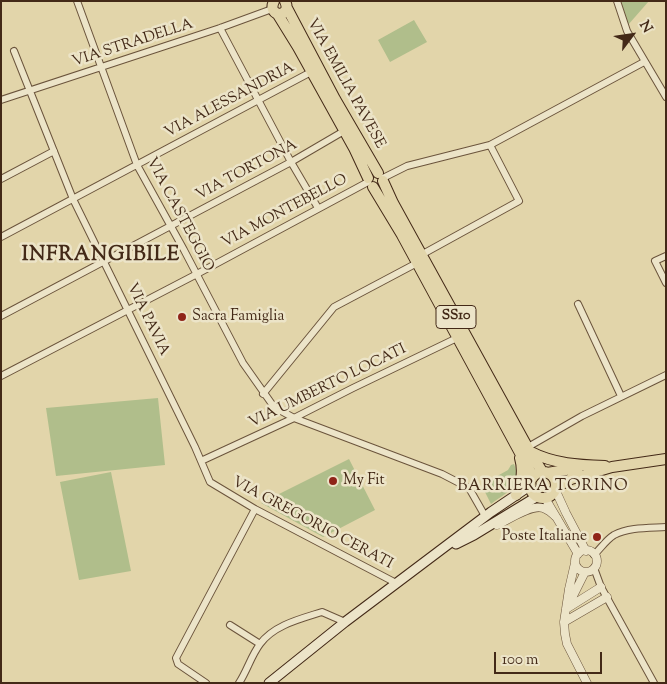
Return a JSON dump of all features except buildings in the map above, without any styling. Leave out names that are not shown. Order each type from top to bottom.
[{"type":"main road","name":"VIA EMILIA PAVESE","points":[[277,6],[370,182],[419,259]]},
{"type":"main road","name":"VIA EMILIA PAVESE","points":[[277,6],[335,98],[381,177],[419,259],[525,449],[545,473]]},
{"type":"main road","name":"VIA EMILIA PAVESE","points":[[370,182],[370,175],[373,173],[381,177]]},
{"type":"main road","name":"VIA EMILIA PAVESE","points":[[525,449],[532,481]]},
{"type":"main road","points":[[516,495],[521,481],[525,449],[540,457],[554,461],[612,467]]},
{"type":"main road","points":[[436,554],[541,497],[552,495],[555,489],[571,479],[612,467],[666,459]]},
{"type":"main road","points":[[269,683],[396,583],[516,495],[536,475],[594,466]]},
{"type":"main road","name":"SS10","points":[[545,473],[554,479],[555,489]]},
{"type":"main road","name":"SS10","points":[[532,481],[533,492],[541,497]]},
{"type":"street","name":"VIA CASTEGGIO","points":[[77,1],[137,165],[243,363],[263,394],[274,407],[294,418],[442,474],[469,488],[485,516]]},
{"type":"street","points":[[617,1],[627,32],[666,98]]},
{"type":"street","name":"VIA STRADELLA","points":[[1,100],[220,28],[277,6]]},
{"type":"street","points":[[220,28],[291,162],[318,208]]},
{"type":"street","name":"VIA PAVIA","points":[[14,51],[73,199],[201,460]]},
{"type":"street","points":[[381,177],[407,166],[490,145],[644,62]]},
{"type":"street","name":"VIA ALESSANDRIA","points":[[1,237],[311,72]]},
{"type":"street","name":"VIA TORTONA","points":[[1,316],[291,162],[344,131]]},
{"type":"street","points":[[263,394],[334,308],[519,201],[490,145]]},
{"type":"street","points":[[1,179],[54,151]]},
{"type":"street","name":"VIA MONTEBELLO","points":[[1,376],[370,182]]},
{"type":"street","points":[[666,256],[655,261],[666,283]]},
{"type":"street","points":[[578,304],[621,396]]},
{"type":"street","name":"VIA UMBERTO LOCATI","points":[[201,460],[294,418],[461,336]]},
{"type":"street","points":[[525,449],[582,416],[666,375]]},
{"type":"street","name":"VIA GREGORIO CERATI","points":[[201,460],[210,482],[255,509],[396,583]]},
{"type":"street","points":[[555,489],[582,552]]},
{"type":"street","points":[[541,497],[582,552]]},
{"type":"street","points":[[474,535],[534,508],[542,508],[557,518]]},
{"type":"street","points":[[206,683],[178,664],[176,658],[255,509]]},
{"type":"street","points":[[594,555],[606,542],[624,531],[666,527]]},
{"type":"street","points":[[566,609],[596,561],[592,552],[582,552],[576,557],[569,589],[564,622],[567,644],[587,683]]},
{"type":"street","points":[[575,564],[579,569],[589,570],[601,587],[654,683]]},
{"type":"street","points":[[566,609],[601,587]]},
{"type":"street","points":[[564,622],[607,597]]},
{"type":"street","points":[[242,682],[249,662],[260,644],[274,630],[296,620],[322,612],[345,622]]},
{"type":"street","points":[[230,625],[260,644]]},
{"type":"green space","points":[[620,1],[649,1],[628,25]]},
{"type":"green space","points":[[414,20],[427,42],[390,62],[378,40]]},
{"type":"green space","points":[[158,398],[165,465],[56,476],[46,408]]},
{"type":"green space","name":"My Fit","points":[[349,459],[375,510],[323,537],[261,503]]},
{"type":"green space","points":[[514,464],[517,478],[513,488],[491,504],[483,484],[508,470]]},
{"type":"green space","points":[[111,472],[131,571],[79,580],[60,482]]},
{"type":"place","name":"Sacra Famiglia","points":[[182,317]]},
{"type":"place","name":"My Fit","points":[[333,481]]},
{"type":"place","name":"Poste Italiane","points":[[597,537]]},
{"type":"district","name":"INFRANGIBILE","points":[[101,257]]},
{"type":"district","name":"BARRIERA TORINO","points":[[543,487]]}]
